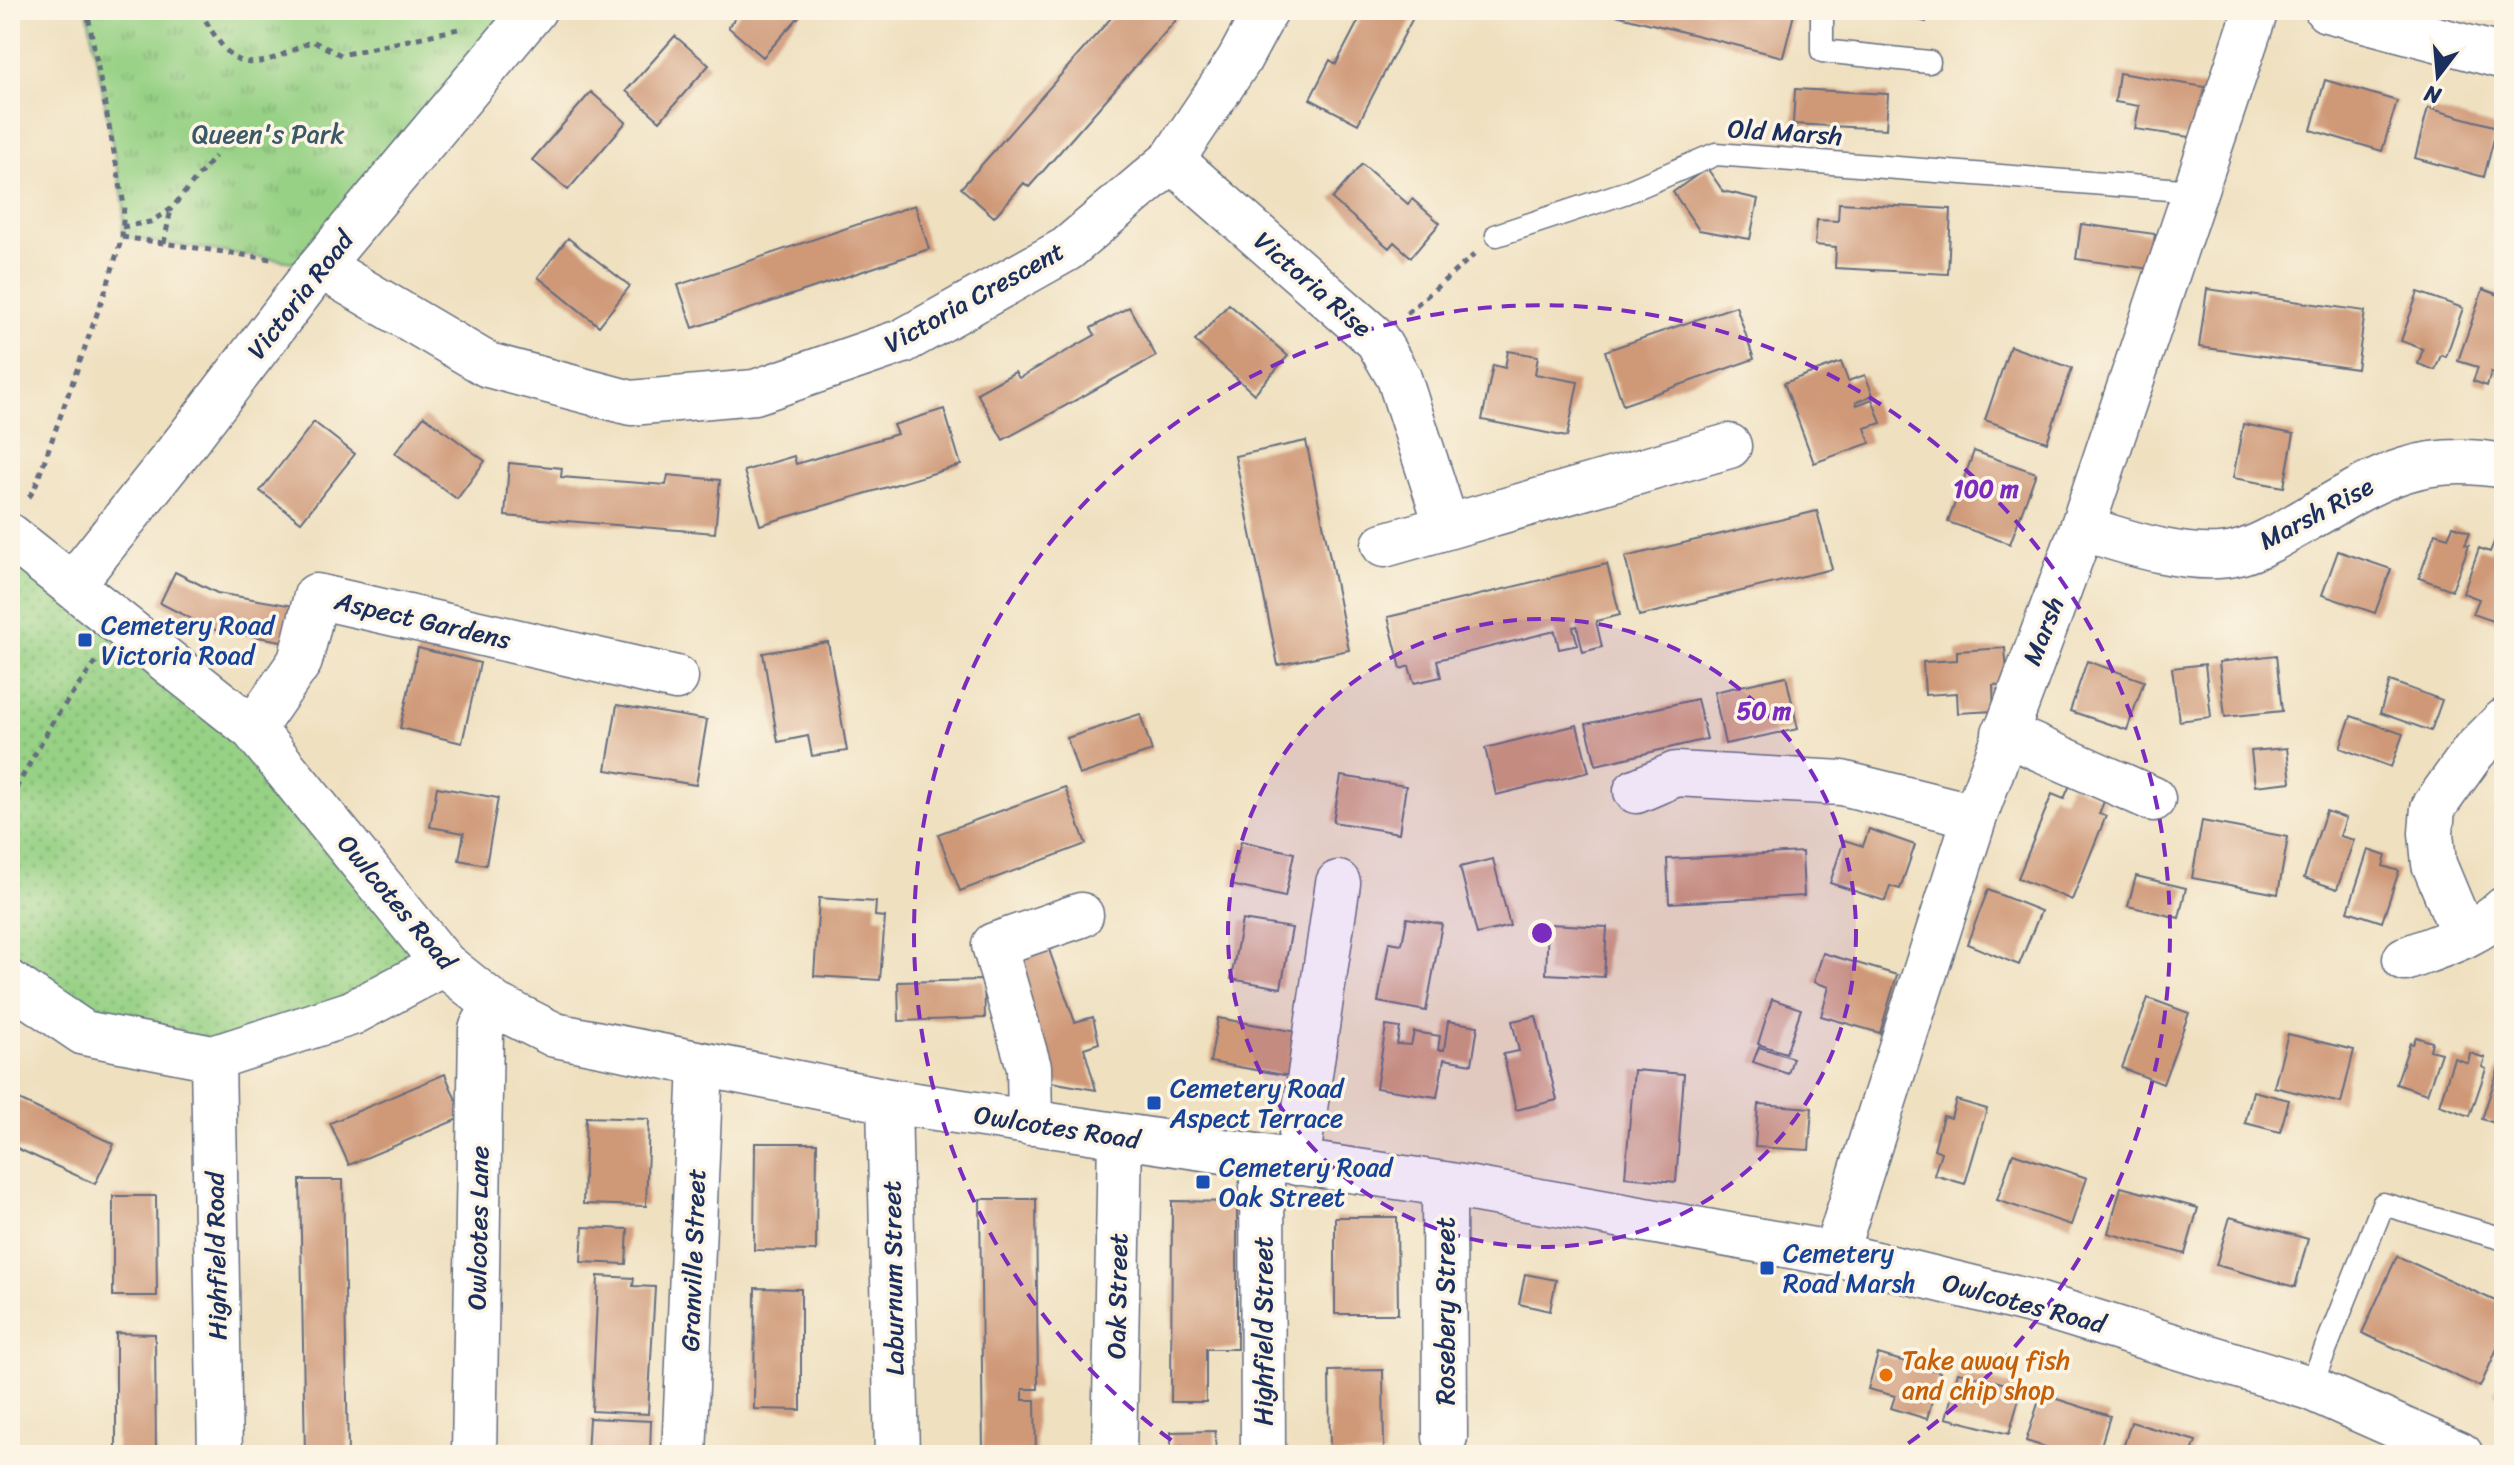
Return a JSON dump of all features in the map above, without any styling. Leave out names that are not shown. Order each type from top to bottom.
[{"type":"street","name":"Victoria Crescent","points":[[320,266],[488,365],[631,403],[755,392],[903,341],[1067,249],[1172,160],[1239,60],[1266,10]]},
{"type":"street","name":"Marsh","points":[[1835,1254],[1975,816],[2082,528],[2256,10]]},
{"type":"street","points":[[2327,10],[2504,57]]},
{"type":"street","name":"Victoria Road","points":[[72,585],[320,266],[524,22]]},
{"type":"street","name":"Victoria Rise","points":[[1172,160],[1377,340],[1399,378],[1447,527]]},
{"type":"street","points":[[1384,545],[1729,446]]},
{"type":"street","name":"Marsh Rise","points":[[2082,528],[2127,543],[2169,552],[2237,554],[2271,540],[2376,479],[2410,466],[2443,461],[2504,466]]},
{"type":"street","name":"Owlcotes Road","points":[[18,519],[72,585],[253,729],[444,964],[495,1005],[555,1035],[889,1101],[1444,1184],[1835,1254],[2031,1302],[2310,1388],[2461,1455]]},
{"type":"street","name":"Aspect Gardens","points":[[253,729],[300,661],[316,596],[676,678]]},
{"type":"street","points":[[2464,936],[2434,864],[2431,833],[2433,808],[2474,751],[2504,721]]},
{"type":"street","points":[[2004,733],[2153,799]]},
{"type":"street","points":[[1636,791],[1676,774],[1842,783],[1975,816]]},
{"type":"street","name":"Highfield Street","points":[[1263,1455],[1280,1161],[1338,883]]},
{"type":"street","points":[[2405,959],[2464,936],[2504,909]]},
{"type":"street","points":[[1030,1123],[1029,1067],[994,945],[1081,915]]},
{"type":"street","points":[[10,983],[84,1033],[213,1058],[352,1013],[444,964]]},
{"type":"street","name":"Owlcotes Lane","points":[[474,1455],[481,1029],[495,1005]]},
{"type":"street","name":"Highfield Road","points":[[213,1058],[220,1455]]},
{"type":"street","name":"Granville Street","points":[[684,1455],[701,1065]]},
{"type":"street","name":"Laburnum Street","points":[[889,1101],[897,1455]]},
{"type":"street","name":"Oak Street","points":[[1114,1455],[1120,1137]]},
{"type":"street","name":"Rosebery Street","points":[[1444,1184],[1450,1446]]},
{"type":"lane","points":[[1822,10],[1822,51],[1929,62]]},
{"type":"lane","name":"Old Marsh","points":[[1497,235],[1624,193],[1716,154],[2195,191]]},
{"type":"lane","points":[[2310,1388],[2383,1204],[2504,1239]]},
{"type":"path","points":[[18,519],[39,477],[122,237],[124,205],[87,10]]},
{"type":"path","points":[[200,10],[210,29],[232,57],[254,65],[275,59],[312,41],[341,55],[474,26],[524,22]]},
{"type":"path","points":[[122,227],[150,222],[171,209],[215,156]]},
{"type":"path","points":[[164,243],[171,209]]},
{"type":"path","points":[[1377,340],[1497,235]]},
{"type":"path","points":[[122,237],[320,266]]},
{"type":"path","points":[[10,799],[55,718],[79,682],[125,626]]},
{"type":"green space","name":"Queen's Park","points":[[87,10],[534,10],[320,266],[122,237],[124,205]]},
{"type":"green space","points":[[10,536],[253,729],[444,964],[213,1058],[10,983]]},
{"type":"building","points":[[742,10],[805,10],[763,57],[728,27]]},
{"type":"building","points":[[1118,10],[1185,10],[1029,187],[1024,183],[994,217],[961,188]]},
{"type":"building","points":[[1364,10],[1417,10],[1358,124],[1310,99],[1330,60],[1336,64]]},
{"type":"building","points":[[1596,10],[1795,10],[1783,57]]},
{"type":"building","points":[[1881,10],[1928,10],[1926,22]]},
{"type":"building","points":[[675,36],[709,65],[660,121],[626,91]]},
{"type":"building","points":[[2119,73],[2205,87],[2197,138],[2135,129],[2139,106],[2115,102]]},
{"type":"building","points":[[2325,80],[2397,101],[2382,151],[2311,130]]},
{"type":"building","points":[[1795,89],[1888,94],[1886,129],[1793,124]]},
{"type":"building","points":[[591,92],[626,122],[568,190],[532,160]]},
{"type":"building","points":[[2428,108],[2497,127],[2484,177],[2415,158]]},
{"type":"building","points":[[1362,164],[1408,204],[1412,199],[1440,223],[1411,257],[1394,242],[1389,248],[1332,199]]},
{"type":"building","points":[[1707,168],[1723,191],[1758,199],[1750,239],[1699,230],[1673,192]]},
{"type":"building","points":[[1839,203],[1951,209],[1948,274],[1835,268],[1836,247],[1815,245],[1817,220],[1838,221]]},
{"type":"building","points":[[915,205],[929,249],[693,328],[678,285]]},
{"type":"building","points":[[2081,224],[2155,234],[2150,269],[2076,259]]},
{"type":"building","points":[[568,238],[630,286],[599,326],[538,277]]},
{"type":"building","points":[[2207,289],[2365,311],[2357,369],[2199,347]]},
{"type":"building","points":[[2483,289],[2504,297],[2504,363],[2500,375],[2491,372],[2487,386],[2473,381],[2478,367],[2458,361]]},
{"type":"building","points":[[2418,292],[2463,308],[2446,357],[2441,355],[2435,370],[2418,364],[2423,349],[2401,341]]},
{"type":"building","points":[[1229,304],[1288,356],[1254,394],[1195,341]]},
{"type":"building","points":[[1736,306],[1754,359],[1623,405],[1605,351]]},
{"type":"building","points":[[1129,307],[1156,356],[1003,440],[977,393],[1015,372],[1019,378],[1095,335],[1091,328]]},
{"type":"building","points":[[2010,346],[2072,368],[2047,442],[1985,420]]},
{"type":"building","points":[[1508,351],[1538,356],[1535,374],[1578,382],[1567,437],[1482,420],[1493,365],[1505,368]]},
{"type":"building","points":[[1841,362],[1848,381],[1865,375],[1873,395],[1856,402],[1857,405],[1872,399],[1881,423],[1865,428],[1870,443],[1814,463],[1784,383]]},
{"type":"building","points":[[944,409],[961,465],[760,525],[744,471],[794,456],[796,464],[897,434],[893,425]]},
{"type":"building","points":[[424,416],[485,461],[457,499],[395,453]]},
{"type":"building","points":[[314,422],[355,454],[301,522],[260,491]]},
{"type":"building","points":[[2243,424],[2294,434],[2284,487],[2233,478]]},
{"type":"building","points":[[1306,441],[1349,650],[1278,665],[1235,456]]},
{"type":"building","points":[[1974,451],[2036,473],[2010,544],[1948,522]]},
{"type":"building","points":[[509,463],[562,468],[561,477],[666,485],[668,475],[720,480],[715,533],[505,516]]},
{"type":"building","points":[[1817,511],[1832,569],[1639,616],[1625,557]]},
{"type":"building","points":[[2453,526],[2470,532],[2465,544],[2469,545],[2452,590],[2419,578],[2435,533],[2448,537]]},
{"type":"building","points":[[2496,537],[2504,540],[2504,600],[2496,622],[2473,614],[2479,599],[2463,593],[2479,548],[2490,552]]},
{"type":"building","points":[[2338,551],[2391,569],[2375,613],[2322,595]]},
{"type":"building","points":[[1607,564],[1620,615],[1596,621],[1602,647],[1583,652],[1577,626],[1573,627],[1578,645],[1559,649],[1555,631],[1437,660],[1441,677],[1414,683],[1409,666],[1401,669],[1388,617]]},
{"type":"building","points":[[175,572],[217,593],[300,607],[293,643],[211,629],[160,603]]},
{"type":"building","points":[[828,642],[847,751],[812,756],[808,736],[778,742],[763,653]]},
{"type":"building","points":[[418,648],[480,663],[462,743],[400,728]]},
{"type":"building","points":[[2005,648],[2008,684],[1993,685],[1994,711],[1958,713],[1957,693],[1925,695],[1923,662],[1957,660],[1957,651]]},
{"type":"building","points":[[2276,655],[2282,711],[2225,717],[2219,662]]},
{"type":"building","points":[[2087,661],[2144,681],[2127,730],[2070,711]]},
{"type":"building","points":[[2205,664],[2211,717],[2179,721],[2172,668]]},
{"type":"building","points":[[1786,676],[1798,729],[1725,744],[1714,692]]},
{"type":"building","points":[[2390,681],[2442,700],[2431,731],[2380,713]]},
{"type":"building","points":[[1697,699],[1707,739],[1596,765],[1586,724]]},
{"type":"building","points":[[617,705],[707,720],[696,785],[606,770]]},
{"type":"building","points":[[1140,714],[1152,751],[1079,775],[1067,738]]},
{"type":"building","points":[[2351,716],[2403,734],[2391,767],[2340,748]]},
{"type":"building","points":[[1577,725],[1589,772],[1496,795],[1485,748]]},
{"type":"building","points":[[2287,748],[2291,782],[2255,786],[2251,751]]},
{"type":"building","points":[[1341,776],[1406,786],[1399,833],[1333,822]]},
{"type":"building","points":[[2070,785],[2105,799],[2099,814],[2106,816],[2072,900],[2018,878],[2052,794],[2064,799]]},
{"type":"building","points":[[437,787],[498,798],[486,865],[459,860],[464,833],[430,827]]},
{"type":"building","points":[[1065,787],[1086,844],[960,891],[938,834]]},
{"type":"building","points":[[2326,811],[2346,818],[2340,836],[2354,840],[2337,889],[2304,878]]},
{"type":"building","points":[[2202,821],[2288,837],[2278,894],[2192,878]]},
{"type":"building","points":[[1869,829],[1915,845],[1900,889],[1890,886],[1885,901],[1830,883],[1844,840],[1863,846]]},
{"type":"building","points":[[1241,841],[1294,853],[1285,897],[1231,885]]},
{"type":"building","points":[[2368,850],[2386,856],[2383,866],[2399,871],[2382,922],[2348,911]]},
{"type":"building","points":[[1802,852],[1804,896],[1669,903],[1667,859]]},
{"type":"building","points":[[1493,859],[1510,926],[1477,934],[1460,867]]},
{"type":"building","points":[[2136,876],[2186,888],[2179,918],[2128,906]]},
{"type":"building","points":[[1988,890],[2041,911],[2019,965],[1967,944]]},
{"type":"building","points":[[819,898],[876,902],[875,916],[885,917],[880,980],[814,976]]},
{"type":"building","points":[[1407,918],[1442,924],[1426,1011],[1378,1002],[1389,942],[1402,944]]},
{"type":"building","points":[[1242,920],[1292,928],[1281,988],[1231,979]]},
{"type":"building","points":[[1548,924],[1607,927],[1604,977],[1546,974]]},
{"type":"building","points":[[1047,944],[1075,1022],[1093,1017],[1099,1043],[1084,1048],[1096,1090],[1051,1082],[1007,956]]},
{"type":"building","points":[[1823,953],[1897,975],[1880,1033],[1821,1016],[1829,987],[1814,982]]},
{"type":"building","points":[[984,980],[985,1018],[899,1021],[898,982]]},
{"type":"building","points":[[2148,998],[2189,1013],[2163,1084],[2122,1068]]},
{"type":"building","points":[[1772,999],[1801,1009],[1786,1053],[1758,1044]]},
{"type":"building","points":[[1536,1016],[1557,1100],[1516,1110],[1503,1054],[1519,1051],[1512,1021]]},
{"type":"building","points":[[1218,1018],[1303,1033],[1296,1077],[1210,1062]]},
{"type":"building","points":[[1448,1021],[1478,1026],[1472,1064],[1444,1059],[1437,1097],[1376,1088],[1386,1026],[1400,1028],[1397,1044],[1411,1045],[1414,1032],[1440,1036],[1438,1050],[1444,1050]]},
{"type":"building","points":[[2288,1034],[2354,1050],[2341,1103],[2274,1087]]},
{"type":"building","points":[[2416,1037],[2432,1042],[2430,1050],[2441,1053],[2427,1094],[2396,1084],[2410,1043],[2413,1044]]},
{"type":"building","points":[[1759,1047],[1793,1058],[1788,1074],[1753,1062]]},
{"type":"building","points":[[2470,1053],[2485,1058],[2482,1067],[2486,1069],[2470,1116],[2439,1105],[2454,1058],[2468,1063]]},
{"type":"building","points":[[2501,1061],[2504,1062],[2504,1126],[2482,1119]]},
{"type":"building","points":[[1634,1070],[1684,1074],[1676,1182],[1625,1177]]},
{"type":"building","points":[[445,1074],[463,1117],[349,1165],[330,1123]]},
{"type":"building","points":[[2253,1091],[2289,1100],[2280,1132],[2245,1123]]},
{"type":"building","points":[[17,1099],[114,1144],[95,1184],[10,1145],[10,1115]]},
{"type":"building","points":[[1956,1100],[1987,1109],[1965,1184],[1934,1175],[1941,1152],[1934,1149],[1943,1116],[1951,1118]]},
{"type":"building","points":[[1758,1104],[1812,1108],[1809,1150],[1755,1147]]},
{"type":"building","points":[[586,1117],[649,1119],[646,1206],[583,1204]]},
{"type":"building","points":[[755,1143],[817,1143],[816,1251],[754,1250]]},
{"type":"building","points":[[2013,1153],[2087,1178],[2071,1225],[1997,1200]]},
{"type":"building","points":[[300,1180],[343,1180],[348,1455],[305,1455]]},
{"type":"building","points":[[2121,1187],[2198,1208],[2185,1254],[2108,1233]]},
{"type":"building","points":[[113,1196],[156,1196],[157,1296],[113,1296]]},
{"type":"building","points":[[980,1199],[1036,1199],[1038,1389],[1023,1389],[1023,1400],[1035,1400],[1036,1455],[983,1455]]},
{"type":"building","points":[[1172,1201],[1237,1202],[1237,1349],[1206,1349],[1206,1402],[1171,1402]]},
{"type":"building","points":[[1335,1217],[1397,1217],[1398,1314],[1335,1314]]},
{"type":"building","points":[[2230,1217],[2308,1239],[2295,1287],[2216,1265]]},
{"type":"building","points":[[583,1227],[628,1229],[626,1264],[581,1262]]},
{"type":"building","points":[[2397,1256],[2504,1305],[2504,1333],[2480,1387],[2362,1333]]},
{"type":"building","points":[[1525,1274],[1556,1280],[1550,1311],[1519,1304]]},
{"type":"building","points":[[598,1276],[634,1278],[633,1286],[655,1287],[648,1414],[592,1411]]},
{"type":"building","points":[[755,1288],[801,1289],[801,1410],[754,1409]]},
{"type":"building","points":[[116,1333],[155,1334],[156,1455],[116,1455]]},
{"type":"building","points":[[1878,1354],[1940,1372],[1927,1419],[1891,1408],[1895,1396],[1868,1389]]},
{"type":"building","points":[[1383,1370],[1384,1455],[1330,1455],[1329,1371]]},
{"type":"building","points":[[2504,1371],[2504,1398],[2494,1394]]},
{"type":"building","points":[[1958,1372],[2022,1388],[2009,1434],[1946,1418]]},
{"type":"building","points":[[2041,1394],[2110,1416],[2098,1455],[2071,1455],[2026,1441]]},
{"type":"building","points":[[589,1418],[651,1421],[650,1455],[587,1455]]},
{"type":"building","points":[[2131,1422],[2196,1441],[2191,1455],[2121,1455]]},
{"type":"building","points":[[1215,1431],[1216,1455],[1171,1455],[1171,1432]]},
{"type":"place","name":"Cemetery Road Victoria Road","points":[[85,640]]},
{"type":"place","name":"Cemetery Road Aspect Terrace","points":[[1154,1103]]},
{"type":"place","name":"Cemetery Road Oak Street","points":[[1203,1182]]},
{"type":"place","name":"Cemetery Road Marsh","points":[[1767,1268]]},
{"type":"place","name":"Take away fish and chip shop","points":[[1886,1375]]}]
